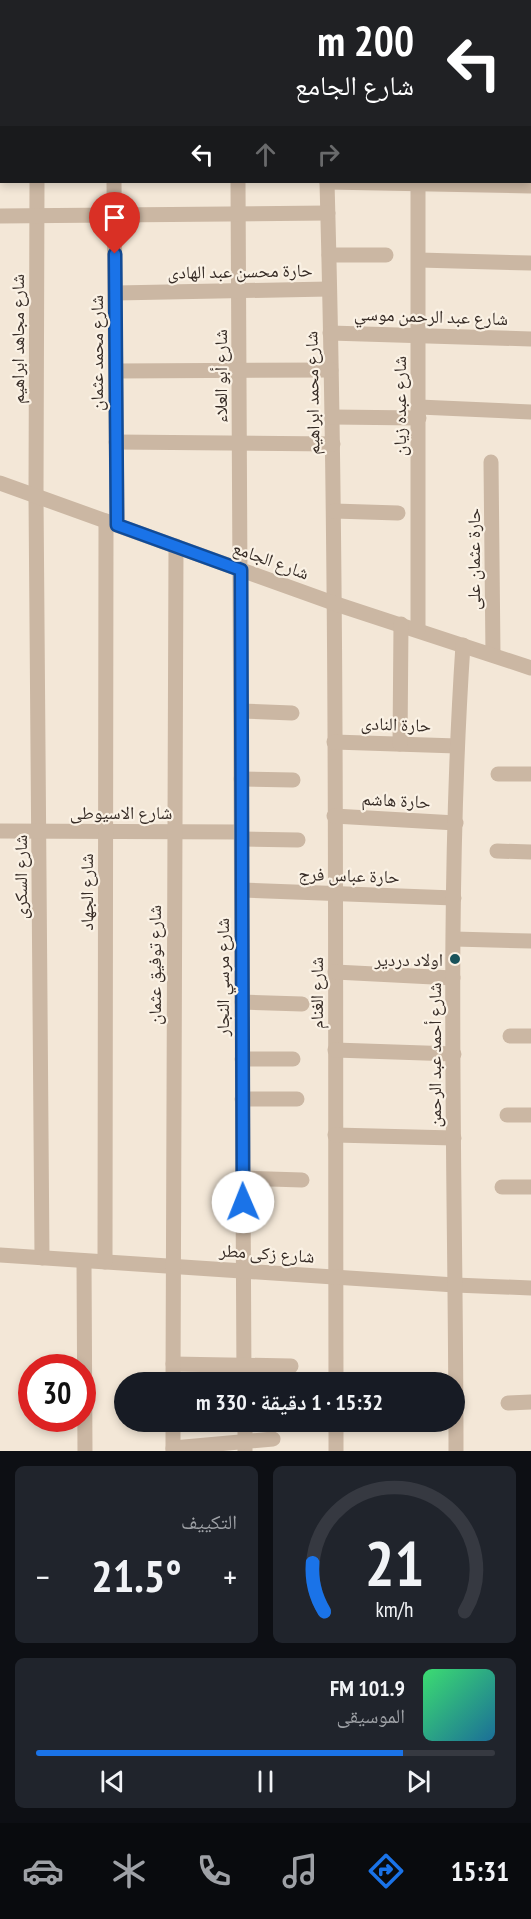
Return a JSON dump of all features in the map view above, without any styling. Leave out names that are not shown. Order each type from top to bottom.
[{"type":"street","name":"شارع مجاهد ابراهيم","points":[[36,496],[37,183]]},
{"type":"street","name":"شارع محمد عثمان","points":[[111,523],[116,442],[114,183]]},
{"type":"street","name":"شارع أبو العلاء","points":[[238,183],[241,570]]},
{"type":"street","name":"شارع محمد ابراهيم","points":[[327,183],[336,604]]},
{"type":"street","points":[[418,183],[531,186]]},
{"type":"street","name":"شارع عبده زيان","points":[[417,630],[418,183]]},
{"type":"street","points":[[0,216],[328,213]]},
{"type":"street","points":[[329,255],[386,255]]},
{"type":"street","points":[[419,260],[531,263]]},
{"type":"street","name":"حارة محسن عبد الهادى","points":[[116,293],[329,289]]},
{"type":"street","name":"شارع عبد الرحمن موسي","points":[[330,333],[531,339]]},
{"type":"street","points":[[116,370],[331,370]]},
{"type":"street","points":[[332,417],[419,413],[531,412]]},
{"type":"street","points":[[116,442],[333,444]]},
{"type":"street","name":"حارة عثمان على","points":[[491,462],[493,655]]},
{"type":"street","name":"شارع الجامع","points":[[0,483],[336,604],[531,668]]},
{"type":"street","name":"شارع السكرى","points":[[36,496],[42,1258]]},
{"type":"street","points":[[334,511],[398,513]]},
{"type":"street","name":"شارع الجهاد","points":[[105,1262],[106,831],[111,523]]},
{"type":"street","name":"شارع توفيق عثمان","points":[[173,1372],[176,546]]},
{"type":"street","name":"شارع مرسي النجار","points":[[241,570],[244,1372]]},
{"type":"street","name":"شارع الغنام","points":[[336,604],[334,742],[336,1372]]},
{"type":"street","points":[[400,744],[401,624]]},
{"type":"street","name":"شارع أحمد عبد الرحمن","points":[[455,1372],[453,978],[457,746],[463,645]]},
{"type":"street","points":[[241,711],[292,713]]},
{"type":"street","name":"حارة النادى","points":[[334,742],[457,746]]},
{"type":"street","points":[[498,774],[531,774]]},
{"type":"street","points":[[241,779],[293,780]]},
{"type":"street","name":"حارة هاشم","points":[[334,816],[456,823]]},
{"type":"street","name":"شارع الاسيوطى","points":[[0,831],[174,832],[298,840]]},
{"type":"street","points":[[497,851],[531,852]]},
{"type":"street","name":"حارة عباس فرج","points":[[242,890],[454,898]]},
{"type":"street","points":[[454,939],[531,940]]},
{"type":"street","points":[[335,972],[453,978]]},
{"type":"street","points":[[242,1002],[302,1004]]},
{"type":"street","points":[[510,1036],[531,1036]]},
{"type":"street","points":[[335,1050],[454,1054]]},
{"type":"street","points":[[242,1059],[293,1059]]},
{"type":"street","points":[[242,1099],[297,1099]]},
{"type":"street","points":[[507,1115],[531,1115]]},
{"type":"street","points":[[335,1135],[454,1138]]},
{"type":"street","points":[[242,1178],[302,1180]]},
{"type":"street","points":[[502,1187],[531,1187]]},
{"type":"street","name":"شارع زكى مطر","points":[[0,1256],[531,1288]]},
{"type":"street","points":[[84,1261],[85,1451]]},
{"type":"street","points":[[173,1364],[291,1366]]},
{"type":"street","points":[[508,1402],[531,1402]]},
{"type":"street","points":[[173,1432],[173,1450],[245,1447],[273,1439]]},
{"type":"street","points":[[336,1432],[336,1451]]},
{"type":"street","name":"شارع أحمد عبد الرحمن","points":[[456,1432],[456,1451]]},
{"type":"place","name":"اولاد دردير","points":[[455,959]]},
{"type":"route","points":[[115,254],[117,525],[241,570],[243,1202]]}]
